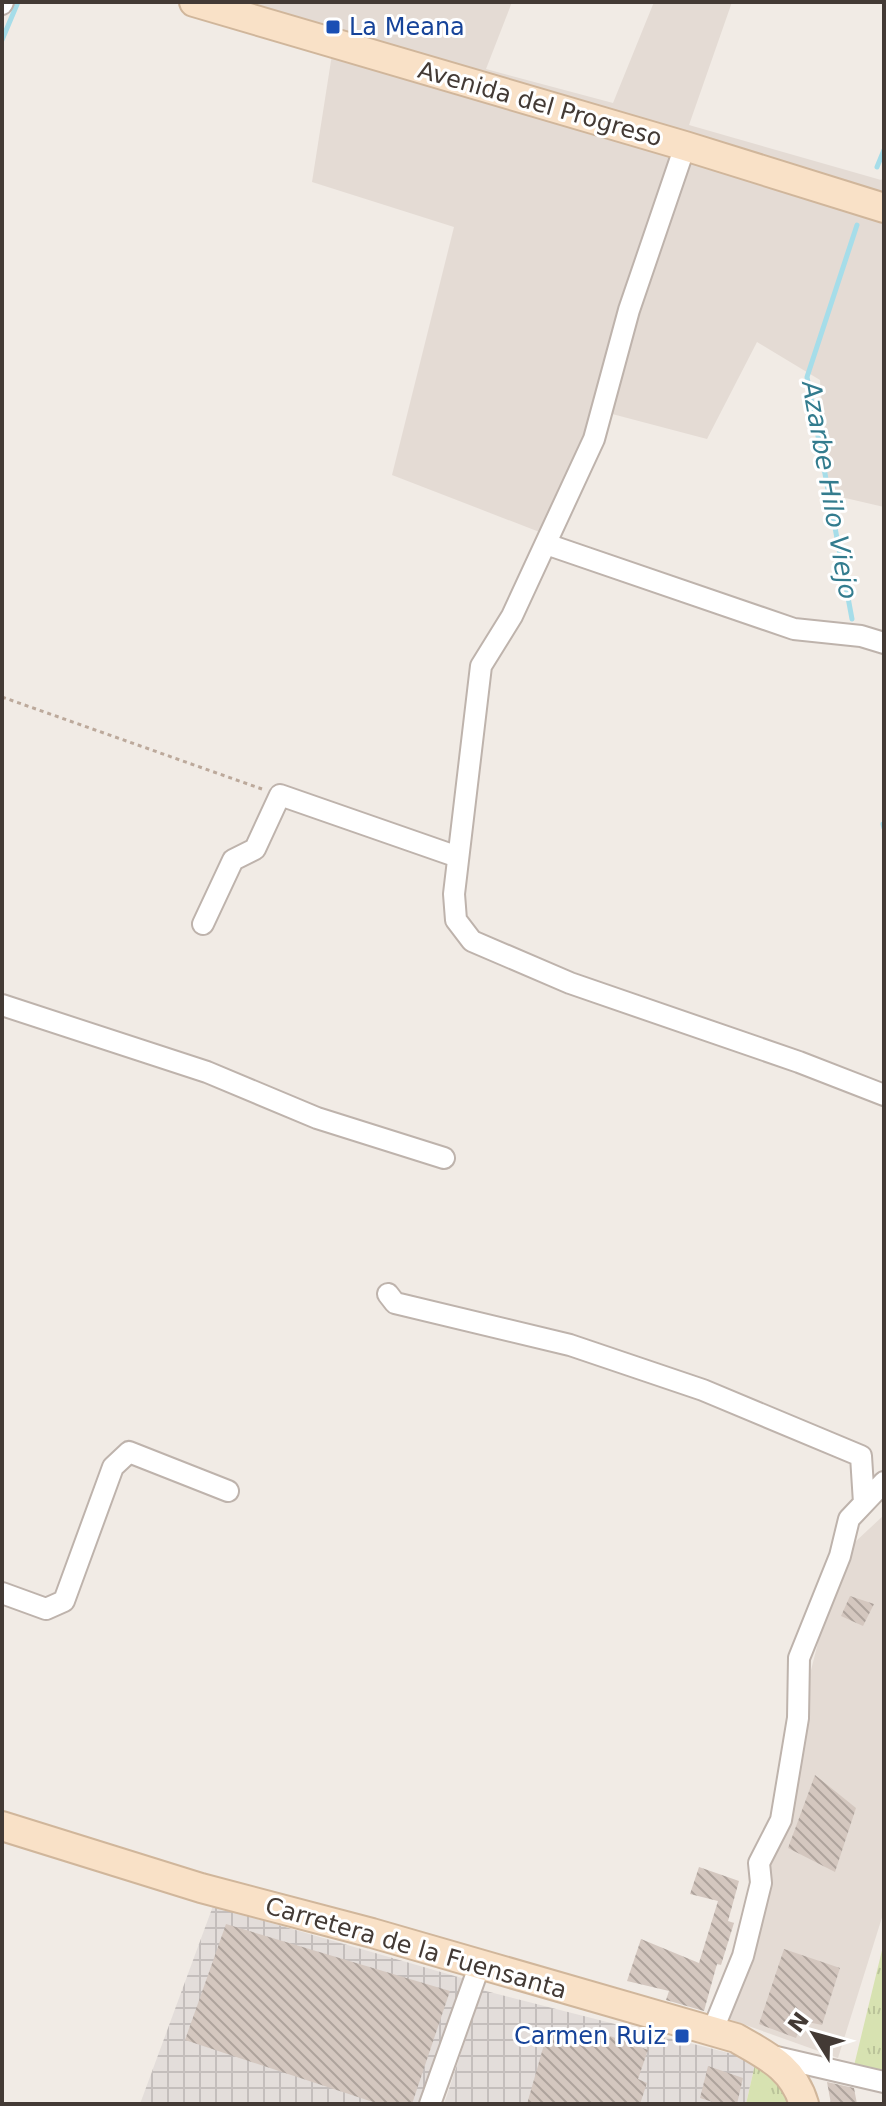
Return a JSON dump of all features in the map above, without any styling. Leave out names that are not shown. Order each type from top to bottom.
[{"type":"main road","name":"Avenida del Progreso","points":[[194,2],[685,146],[884,208]]},
{"type":"main road","name":"Carretera de la Fuensanta","points":[[2,1826],[201,1888],[372,1933],[736,2038],[780,2062],[804,2104]]},
{"type":"street","points":[[685,146],[629,310],[594,439],[512,616],[481,666],[454,894],[456,920],[472,941],[570,983],[799,1062],[884,1095]]},
{"type":"street","points":[[546,544],[794,629],[861,636],[884,643]]},
{"type":"street","points":[[203,924],[233,860],[255,849],[280,795],[458,857]]},
{"type":"street","points":[[2,1005],[207,1072],[317,1118],[444,1158]]},
{"type":"street","points":[[388,1294],[395,1303],[570,1345],[688,1385],[861,1456],[864,1503]]},
{"type":"street","points":[[2,1593],[46,1609],[64,1601],[113,1467],[129,1452],[228,1491]]},
{"type":"street","points":[[712,2032],[743,1956],[761,1883],[759,1863],[781,1820],[798,1718],[799,1658],[840,1556],[849,1519],[884,1482]]},
{"type":"street","points":[[430,2104],[480,1964]]},
{"type":"street","points":[[764,2054],[884,2082]]},
{"type":"path","points":[[2,697],[280,795]]},
{"type":"shaded area","points":[[178,2],[512,2],[486,69],[613,103],[654,2],[732,2],[689,125],[881,180],[884,177],[884,507],[828,494],[820,380],[757,342],[707,439],[597,410],[542,533],[392,475],[454,227],[312,182],[333,48]]},
{"type":"shaded area","points":[[884,1515],[884,1911],[838,2058],[723,2017],[840,1556]]},
{"type":"shaded area","points":[[213,1906],[465,1979],[424,2104],[140,2104]]},
{"type":"shaded area","points":[[482,1990],[756,2060],[746,2104],[444,2104]]},
{"type":"green space","points":[[884,1942],[884,2083],[852,2074]]},
{"type":"green space","points":[[756,2060],[784,2089],[791,2104],[746,2104]]},
{"type":"building","points":[[850,1596],[874,1604],[863,1626],[841,1616]]},
{"type":"building","points":[[815,1775],[856,1808],[835,1872],[788,1848]]},
{"type":"building","points":[[699,1867],[739,1881],[728,1921],[734,1923],[721,1965],[717,1964],[704,2011],[666,2000],[669,1991],[627,1981],[641,1939],[699,1963],[718,1901],[690,1894]]},
{"type":"building","points":[[226,1924],[450,1991],[412,2104],[379,2104],[185,2040]]},
{"type":"building","points":[[784,1949],[840,1968],[822,2025],[803,2021],[796,2038],[759,2024]]},
{"type":"building","points":[[549,2027],[608,2043],[610,2036],[648,2050],[638,2079],[647,2083],[640,2104],[527,2104]]},
{"type":"building","points":[[708,2066],[743,2078],[737,2104],[719,2104],[700,2098]]},
{"type":"building","points":[[827,2082],[854,2088],[857,2104],[831,2104]]},
{"type":"waterway","points":[[2,40],[18,2]]},
{"type":"waterway","name":"Azarbe Hilo Viejo","points":[[877,167],[884,150]]},
{"type":"waterway","name":"Azarbe Hilo Viejo","points":[[852,619],[807,377],[857,225]]},
{"type":"waterway","name":"Azarbe Hilo Viejo","points":[[883,824],[884,828]]},
{"type":"place","name":"La Meana","points":[[333,27]]},
{"type":"place","name":"Carmen Ruiz","points":[[682,2036]]}]
